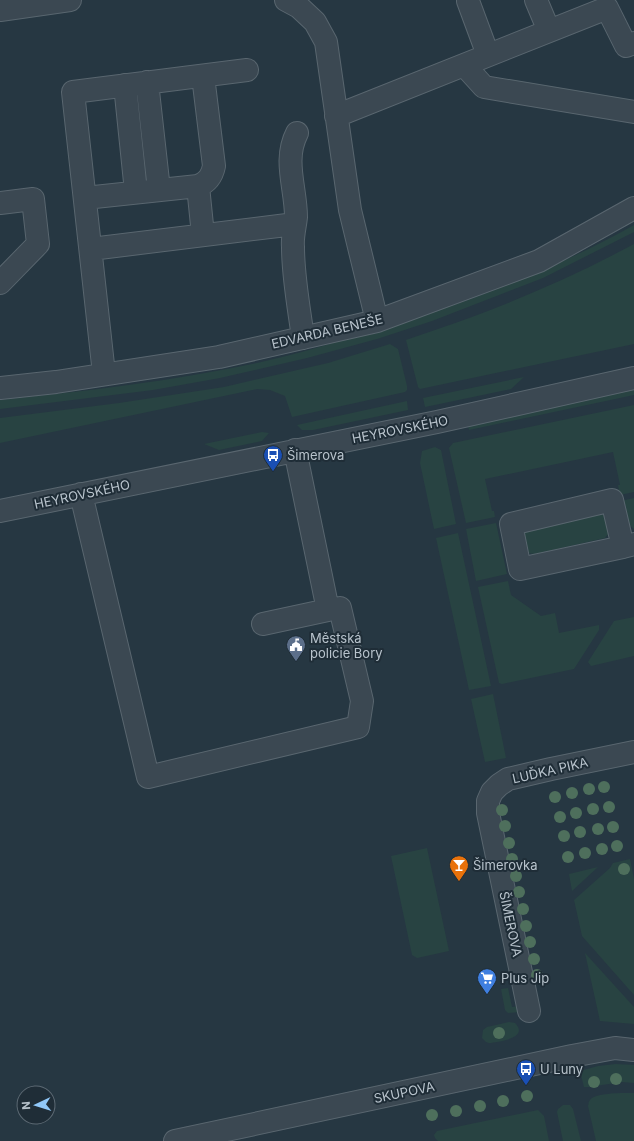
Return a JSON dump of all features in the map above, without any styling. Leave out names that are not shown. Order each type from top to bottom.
[{"type":"street","points":[[0,10],[70,0]]},
{"type":"street","points":[[286,0],[299,7],[315,22],[326,42],[350,210],[377,321]]},
{"type":"street","points":[[536,0],[549,31]]},
{"type":"street","points":[[468,1],[488,56]]},
{"type":"street","points":[[336,116],[549,31],[606,4],[626,46],[634,43]]},
{"type":"street","points":[[464,65],[484,87],[634,112]]},
{"type":"street","points":[[104,374],[73,92],[247,70]]},
{"type":"street","points":[[85,198],[198,186],[209,178],[214,166],[203,76]]},
{"type":"street","points":[[147,82],[159,190]]},
{"type":"street","points":[[125,85],[136,192]]},
{"type":"street","points":[[297,133],[292,143],[290,154],[296,216],[293,246],[297,296],[303,338]]},
{"type":"street","points":[[198,186],[203,235]]},
{"type":"street","points":[[0,203],[33,199],[38,244],[0,283]]},
{"type":"street","name":"EDVARDA BENEŠE","points":[[0,388],[56,382],[219,357],[377,321],[539,261],[634,208]]},
{"type":"street","points":[[91,249],[295,224]]},
{"type":"street","name":"HEYROVSKÉHO","points":[[0,511],[437,422],[634,378]]},
{"type":"street","points":[[295,450],[328,610]]},
{"type":"street","points":[[81,494],[148,777],[358,727],[362,701],[340,608],[263,624]]},
{"type":"street","points":[[612,500],[628,546],[520,569],[511,524],[612,500]]},
{"type":"street","name":"LUĎKA PIKA","points":[[488,814],[488,801],[492,792],[508,779],[634,752]]},
{"type":"street","name":"ŠIMEROVA","points":[[488,814],[529,1011]]},
{"type":"street","name":"SKUPOVA","points":[[175,1141],[566,1057],[615,1048],[634,1050]]},
{"type":"green space","points":[[634,225],[634,232],[543,278],[432,321],[377,339],[307,358],[220,378],[153,390],[0,409],[0,400],[97,389],[193,375],[257,363],[325,345],[400,323],[537,273]]},
{"type":"green space","points":[[634,244],[634,344],[420,389],[418,387],[406,340],[514,301],[575,274]]},
{"type":"green space","points":[[390,344],[398,349],[407,386],[407,390],[405,392],[292,417],[285,396],[270,390],[257,389],[0,443],[0,418],[119,403],[224,387],[328,363]]},
{"type":"green space","points":[[524,377],[511,389],[425,407],[423,398]]},
{"type":"green space","points":[[634,387],[634,395],[469,430],[467,423]]},
{"type":"green space","points":[[407,401],[408,410],[313,430],[302,430],[297,425]]},
{"type":"green space","points":[[634,405],[634,492],[620,495],[618,485],[620,485],[613,452],[485,479],[492,511],[494,511],[495,517],[466,523],[449,448],[453,443]]},
{"type":"green space","points":[[262,432],[269,433],[262,441],[219,450],[204,444]]},
{"type":"green space","points":[[435,447],[441,450],[456,524],[434,529],[420,463],[422,451]]},
{"type":"green space","points":[[634,498],[634,529],[628,524],[621,501]]},
{"type":"green space","points":[[599,514],[604,515],[609,533],[605,538],[535,554],[525,551],[522,535],[526,532]]},
{"type":"green space","points":[[496,523],[507,574],[476,581],[466,529]]},
{"type":"green space","points":[[458,533],[491,686],[469,690],[436,538]]},
{"type":"green space","points":[[508,581],[511,595],[541,616],[555,613],[559,633],[599,625],[599,630],[574,669],[502,684],[499,683],[478,587]]},
{"type":"green space","points":[[634,617],[634,656],[591,666],[588,662],[614,621]]},
{"type":"green space","points":[[493,694],[506,758],[485,762],[471,699]]},
{"type":"green space","points":[[427,848],[449,951],[417,958],[412,955],[391,856]]},
{"type":"green space","points":[[630,859],[634,879],[634,995],[582,936],[574,900],[610,868],[613,863]]},
{"type":"green space","points":[[598,867],[572,891],[569,874]]},
{"type":"green space","points":[[585,953],[634,1007],[634,1024],[600,1021]]},
{"type":"green space","points":[[508,988],[512,1007],[520,1006],[521,1012],[508,1013],[505,1010],[501,989]]},
{"type":"green space","points":[[509,1022],[515,1023],[519,1028],[519,1032],[516,1036],[489,1043],[482,1038],[483,1030],[487,1027]]},
{"type":"green space","points":[[616,1064],[634,1065],[634,1083],[622,1082],[584,1087],[580,1071],[598,1066]]},
{"type":"green space","points":[[614,1093],[634,1093],[634,1141],[596,1141],[588,1106],[589,1101],[592,1098],[602,1095]]},
{"type":"green space","points":[[563,1105],[570,1105],[573,1109],[581,1141],[563,1141],[557,1112]]},
{"type":"green space","points":[[538,1110],[544,1116],[549,1141],[438,1141],[434,1135],[437,1131]]},
{"type":"place","name":"Šimerova","points":[[273,472]]},
{"type":"place","name":"Městská policie Bory","points":[[296,662]]},
{"type":"place","name":"Šimerovka","points":[[459,882]]},
{"type":"place","name":"Plus Jip","points":[[487,995]]},
{"type":"place","name":"U Luny","points":[[526,1086]]}]
